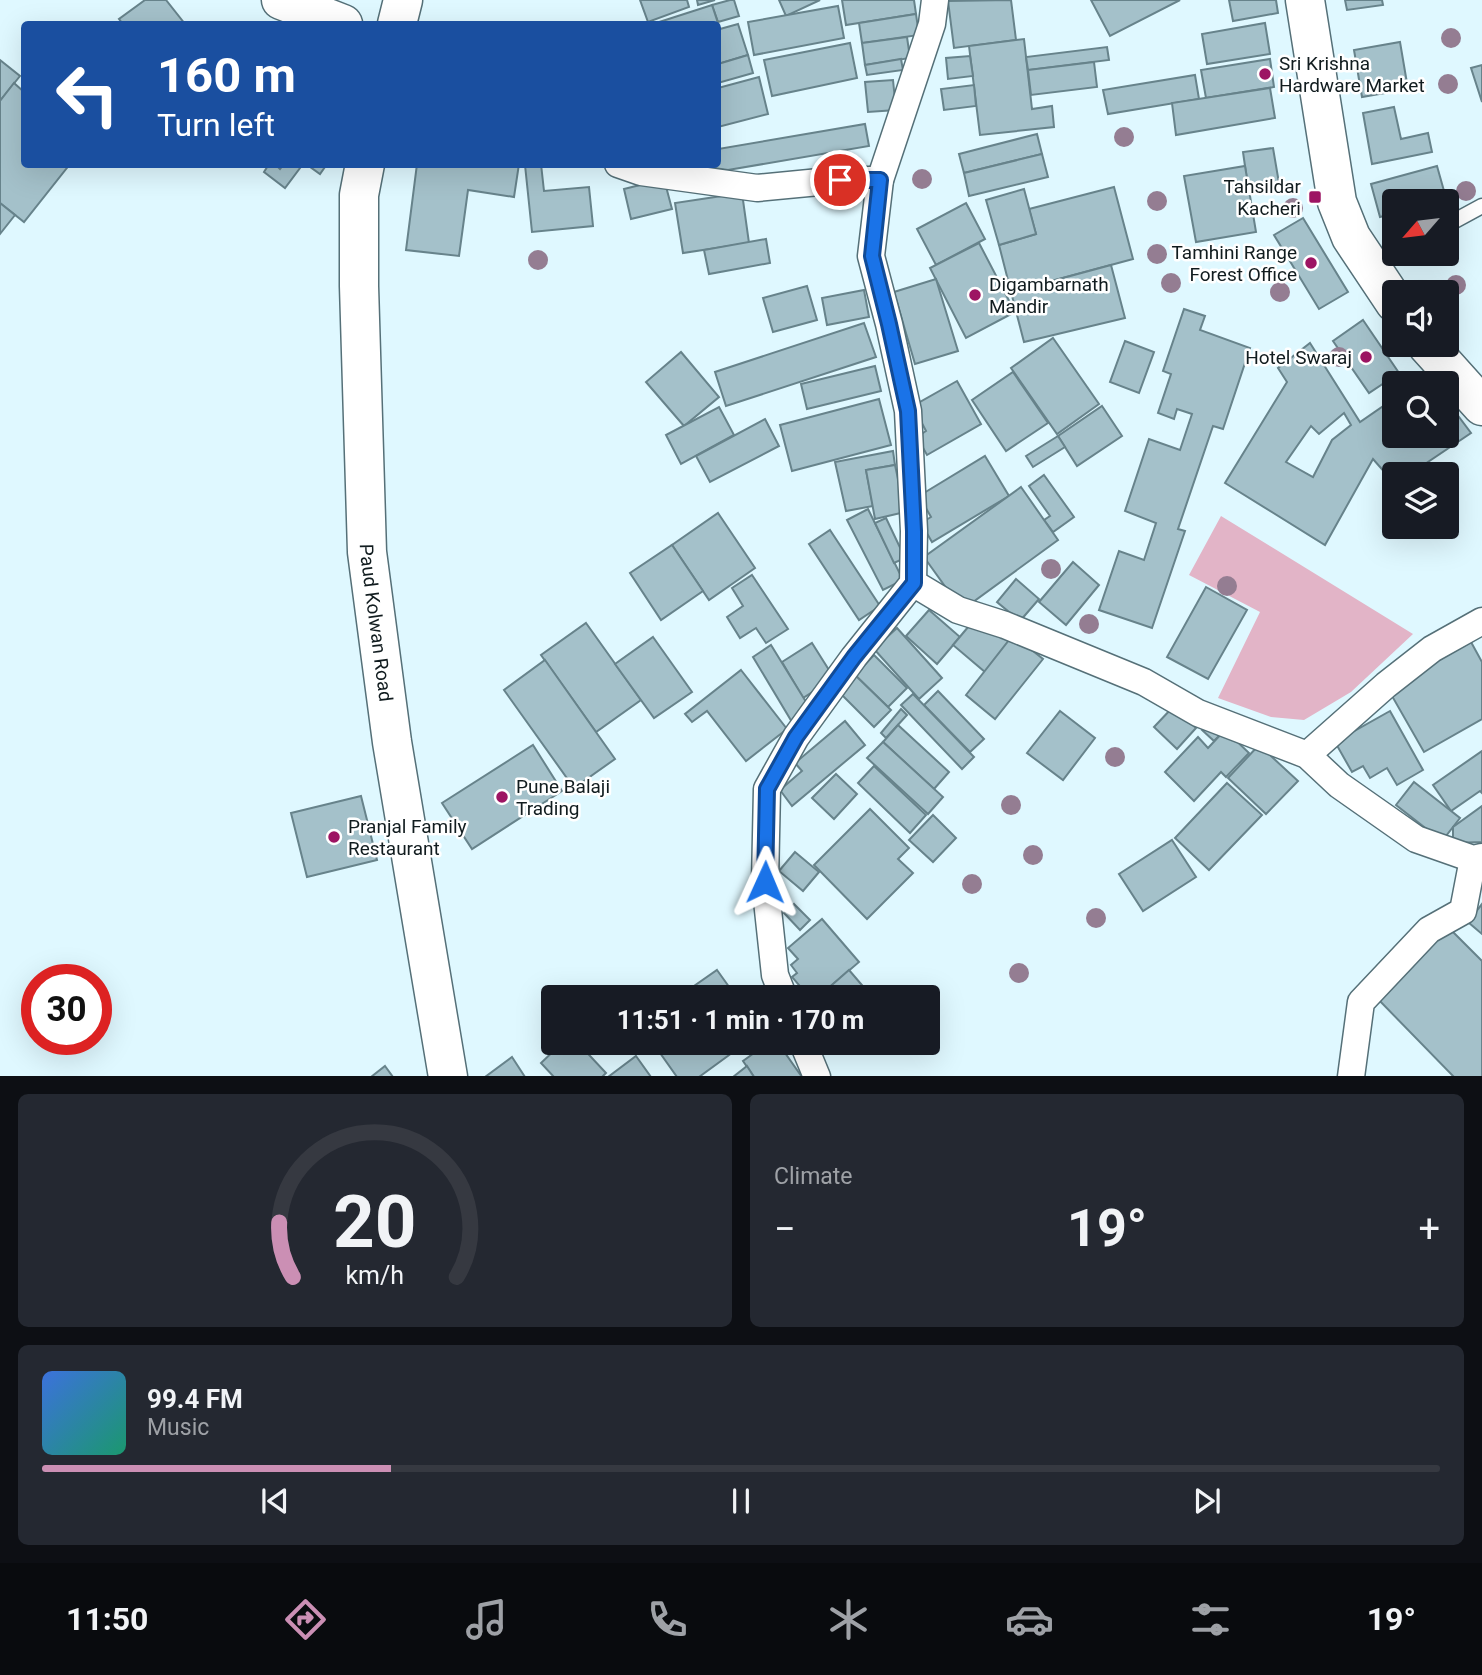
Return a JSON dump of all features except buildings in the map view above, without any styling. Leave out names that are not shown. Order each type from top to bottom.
[{"type":"main road","points":[[281,0],[335,21]]},
{"type":"main road","points":[[398,21],[403,0]]},
{"type":"main road","points":[[1305,0],[1337,202],[1351,237],[1382,260]]},
{"type":"main road","name":"Paud Kolwan Road","points":[[364,168],[359,195],[359,260],[367,552],[392,742],[447,1076]]},
{"type":"main road","points":[[1437,357],[1482,406]]},
{"type":"street","points":[[779,985],[775,975],[765,882],[767,789],[796,737],[854,657],[914,583],[908,411],[872,256],[880,180],[932,24],[935,0]]},
{"type":"street","points":[[629,168],[640,172],[757,187],[840,180],[880,180]]},
{"type":"street","points":[[914,583],[958,610],[1005,625],[1144,682],[1198,713],[1307,755],[1339,785],[1416,839],[1477,858],[1463,911],[1429,930],[1361,1002],[1351,1076]]},
{"type":"street","points":[[1307,755],[1386,685],[1432,649],[1482,621]]},
{"type":"street","points":[[808,1055],[817,1076]]},
{"type":"lane","points":[[1460,218],[1482,206]]},
{"type":"shaded area","points":[[1221,516],[1413,634],[1351,692],[1304,720],[1271,717],[1218,698],[1260,612],[1189,575]]},
{"type":"place","name":"Sri Krishna Hardware Market","points":[[1265,74]]},
{"type":"place","name":"Tahsildar Kacheri","points":[[1315,197]]},
{"type":"place","name":"Tamhini Range Forest Office","points":[[1311,263]]},
{"type":"place","name":"Digambarnath Mandir","points":[[975,295]]},
{"type":"place","name":"Hotel Swaraj","points":[[1366,357]]},
{"type":"place","name":"Pune Balaji Trading","points":[[502,797]]},
{"type":"place","name":"Pranjal Family Restaurant","points":[[334,837]]},
{"type":"route","points":[[765,882],[767,789],[796,737],[854,657],[914,583],[908,411],[872,256],[880,180],[840,180]]}]
